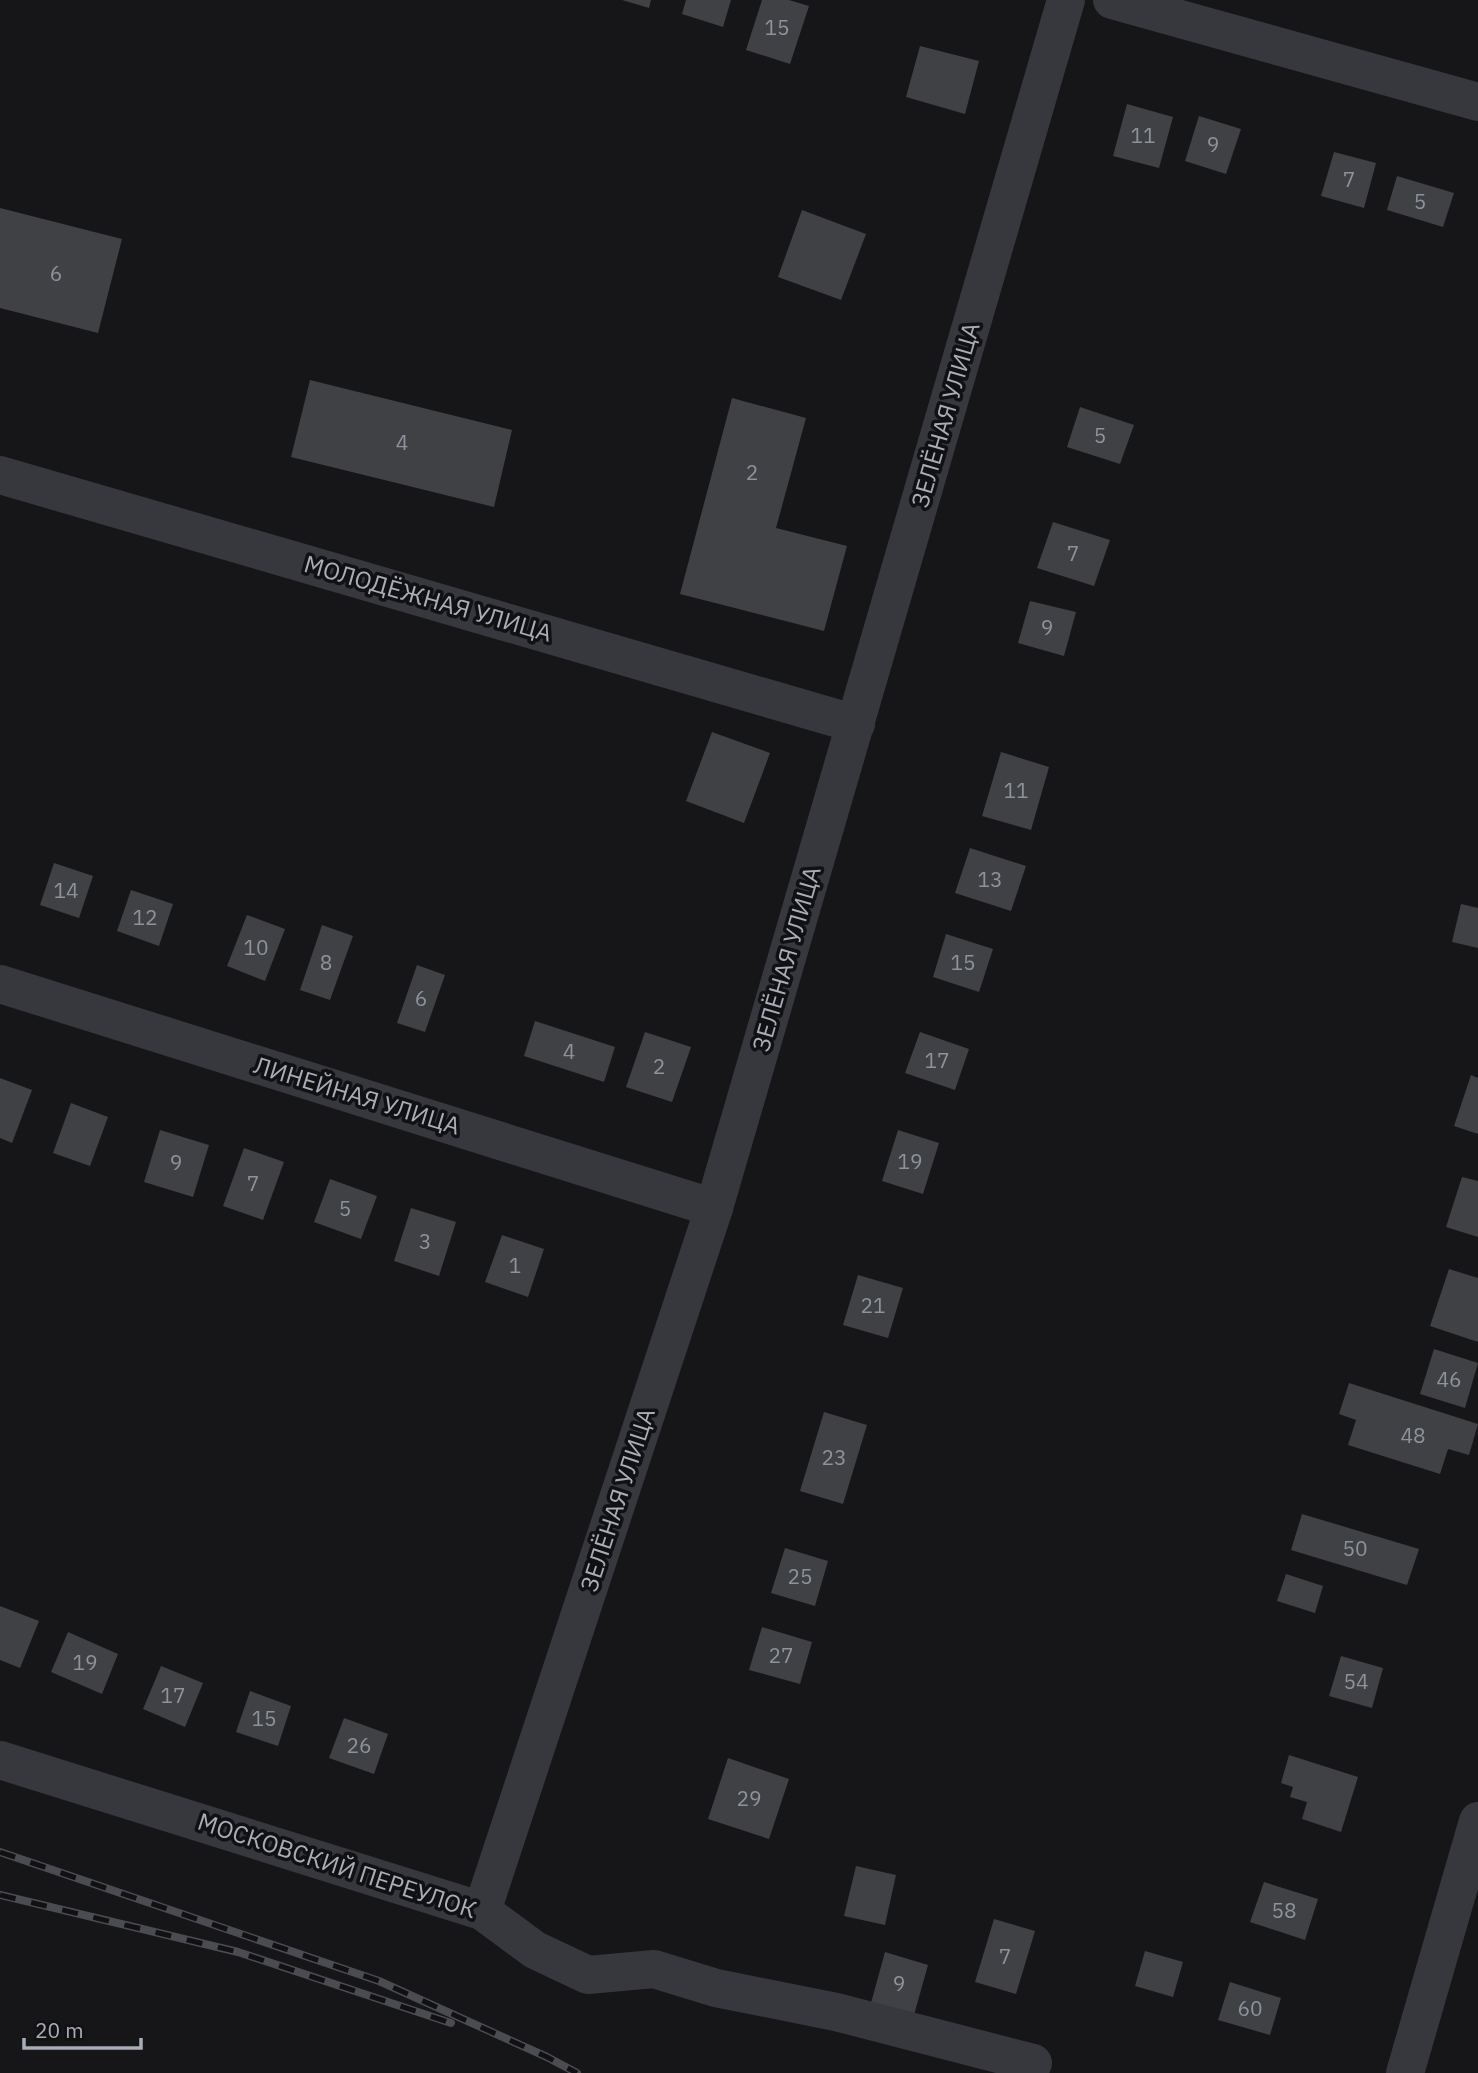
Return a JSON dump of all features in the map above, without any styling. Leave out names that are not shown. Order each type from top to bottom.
[{"type":"street","name":"ЗЕЛЁНАЯ УЛИЦА","points":[[482,1911],[714,1208],[1066,0]]},
{"type":"street","points":[[1112,0],[1478,102]]},
{"type":"street","name":"МОЛОДЁЖНАЯ УЛИЦА","points":[[0,475],[856,724]]},
{"type":"street","name":"ЛИНЕЙНАЯ УЛИЦА","points":[[0,984],[714,1208]]},
{"type":"street","name":"МОСКОВСКИЙ ПЕРЕУЛОК","points":[[0,1760],[482,1911],[535,1950],[588,1975],[654,1969],[716,1988],[836,2012],[1032,2063]]},
{"type":"street","points":[[1405,2073],[1478,1821]]},
{"type":"building","points":[[622,0],[651,0],[649,8]]},
{"type":"building","points":[[686,0],[731,0],[723,27],[682,14]]},
{"type":"building","points":[[762,0],[789,0],[809,6],[790,64],[746,50]]},
{"type":"building","points":[[920,46],[979,61],[965,114],[906,97]]},
{"type":"building","points":[[1127,104],[1173,117],[1159,168],[1113,156]]},
{"type":"building","points":[[1199,116],[1241,129],[1226,174],[1185,161]]},
{"type":"building","points":[[1334,152],[1376,163],[1364,208],[1321,196]]},
{"type":"building","points":[[1397,176],[1454,193],[1443,227],[1387,210]]},
{"type":"building","points":[[0,208],[122,239],[98,333],[0,308]]},
{"type":"building","points":[[802,210],[866,234],[841,300],[778,277]]},
{"type":"building","points":[[310,380],[512,430],[494,507],[291,457]]},
{"type":"building","points":[[732,398],[806,418],[776,528],[847,546],[824,631],[680,594]]},
{"type":"building","points":[[1080,407],[1134,425],[1120,464],[1067,447]]},
{"type":"building","points":[[1053,522],[1110,540],[1094,586],[1037,568]]},
{"type":"building","points":[[1030,601],[1076,612],[1064,656],[1018,643]]},
{"type":"building","points":[[712,732],[770,753],[744,823],[686,801]]},
{"type":"building","points":[[1001,752],[1049,767],[1031,830],[982,816]]},
{"type":"building","points":[[970,848],[1026,866],[1011,911],[955,893]]},
{"type":"building","points":[[54,863],[93,876],[79,918],[40,905]]},
{"type":"building","points":[[131,890],[173,904],[159,946],[117,931]]},
{"type":"building","points":[[1461,904],[1478,908],[1478,948],[1452,942]]},
{"type":"building","points":[[247,915],[285,929],[265,981],[227,966]]},
{"type":"building","points":[[322,925],[353,936],[330,1000],[300,990]]},
{"type":"building","points":[[946,934],[993,949],[979,992],[933,977]]},
{"type":"building","points":[[417,965],[445,975],[425,1032],[397,1023]]},
{"type":"building","points":[[535,1021],[615,1047],[604,1082],[524,1056]]},
{"type":"building","points":[[645,1032],[691,1047],[672,1102],[626,1087]]},
{"type":"building","points":[[920,1032],[969,1049],[955,1090],[905,1073]]},
{"type":"building","points":[[1471,1075],[1478,1078],[1478,1134],[1454,1126]]},
{"type":"building","points":[[0,1078],[32,1090],[12,1143],[0,1138]]},
{"type":"building","points":[[71,1103],[108,1117],[90,1166],[53,1153]]},
{"type":"building","points":[[160,1130],[209,1145],[193,1197],[144,1182]]},
{"type":"building","points":[[898,1130],[939,1143],[923,1194],[882,1181]]},
{"type":"building","points":[[244,1148],[284,1162],[263,1220],[223,1206]]},
{"type":"building","points":[[1462,1177],[1478,1181],[1478,1237],[1446,1227]]},
{"type":"building","points":[[330,1179],[377,1196],[361,1239],[314,1222]]},
{"type":"building","points":[[411,1208],[456,1222],[439,1276],[394,1261]]},
{"type":"building","points":[[502,1235],[544,1249],[528,1297],[485,1282]]},
{"type":"building","points":[[1449,1269],[1478,1278],[1478,1342],[1430,1326]]},
{"type":"building","points":[[858,1275],[903,1288],[888,1338],[843,1325]]},
{"type":"building","points":[[1434,1349],[1478,1363],[1465,1408],[1420,1394]]},
{"type":"building","points":[[1349,1383],[1478,1424],[1469,1455],[1448,1449],[1440,1474],[1348,1445],[1356,1420],[1339,1414]]},
{"type":"building","points":[[824,1412],[867,1425],[843,1504],[800,1491]]},
{"type":"building","points":[[1302,1514],[1419,1549],[1407,1585],[1291,1550]]},
{"type":"building","points":[[785,1548],[828,1561],[815,1606],[771,1593]]},
{"type":"building","points":[[1286,1574],[1323,1586],[1315,1613],[1277,1601]]},
{"type":"building","points":[[0,1606],[39,1621],[20,1668],[0,1660]]},
{"type":"building","points":[[762,1627],[812,1642],[800,1684],[749,1670]]},
{"type":"building","points":[[68,1632],[118,1654],[102,1694],[51,1672]]},
{"type":"building","points":[[1341,1656],[1383,1668],[1372,1708],[1329,1696]]},
{"type":"building","points":[[161,1666],[203,1683],[185,1727],[143,1709]]},
{"type":"building","points":[[250,1691],[291,1706],[278,1746],[236,1732]]},
{"type":"building","points":[[344,1718],[388,1734],[374,1774],[329,1758]]},
{"type":"building","points":[[1289,1755],[1358,1777],[1341,1832],[1302,1819],[1307,1802],[1290,1797],[1293,1787],[1281,1783]]},
{"type":"building","points":[[728,1758],[789,1779],[769,1839],[708,1819]]},
{"type":"building","points":[[856,1866],[896,1875],[885,1925],[844,1916]]},
{"type":"building","points":[[1264,1882],[1318,1899],[1305,1940],[1250,1922]]},
{"type":"building","points":[[994,1919],[1035,1931],[1016,1994],[975,1982]]},
{"type":"building","points":[[1145,1951],[1183,1962],[1173,1997],[1135,1986]]},
{"type":"building","points":[[885,1952],[928,1965],[914,2015],[871,2003]]},
{"type":"building","points":[[1230,1982],[1281,1998],[1270,2035],[1218,2020]]},
{"type":"railway","points":[[0,1852],[379,1981],[577,2073]]},
{"type":"railway","points":[[0,1895],[238,1952],[451,2023]]}]
